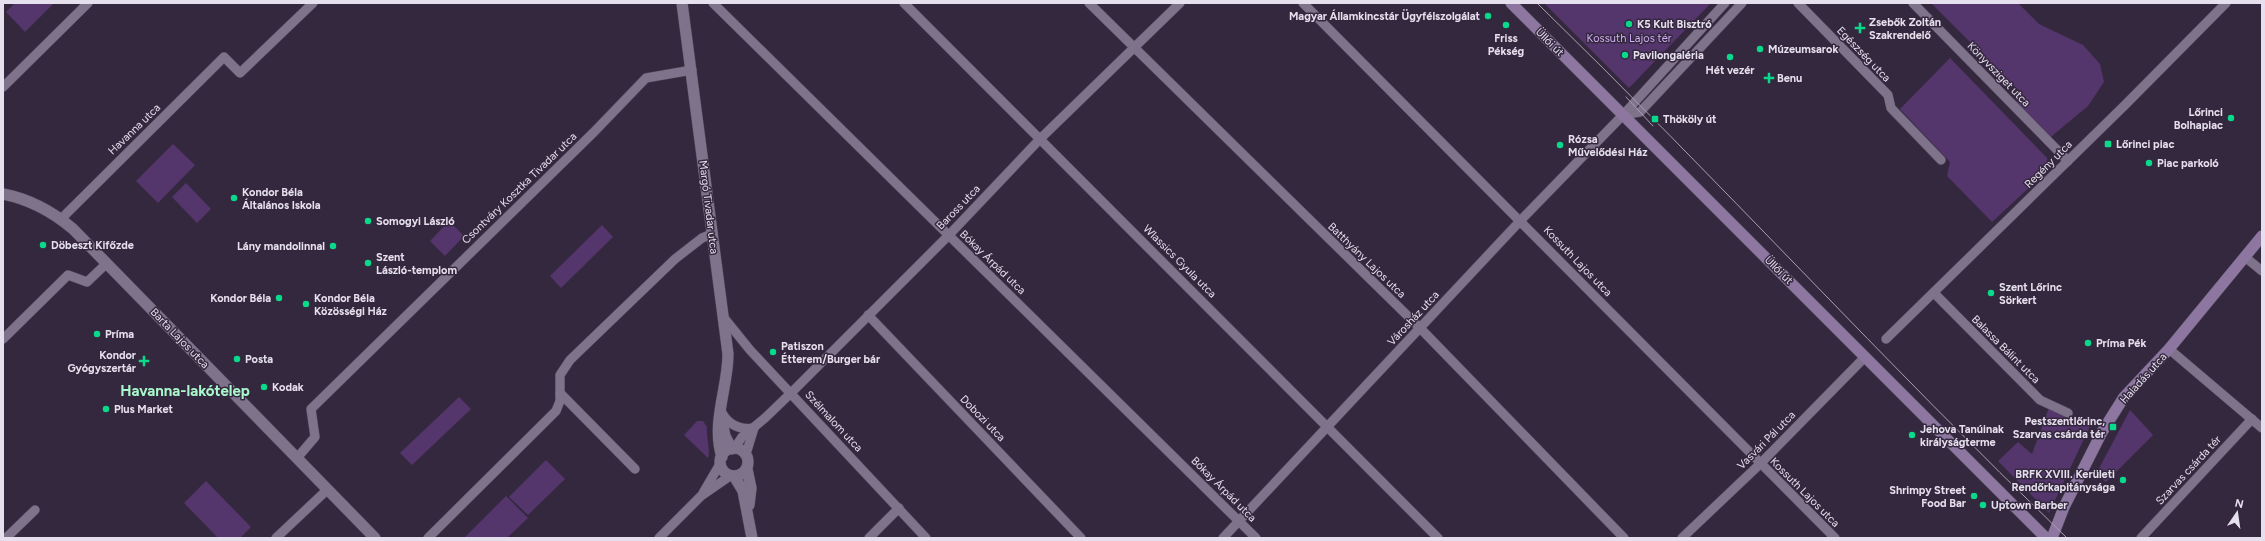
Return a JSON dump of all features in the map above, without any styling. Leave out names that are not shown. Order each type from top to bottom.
[{"type":"main road","name":"Üllői út","points":[[1511,3],[2046,538]]},
{"type":"main road","name":"Haladás utca","points":[[2052,538],[2064,507],[2118,406],[2169,349],[2262,236]]},
{"type":"street","points":[[3,87],[88,3]]},
{"type":"street","name":"Havanna utca","points":[[61,219],[224,57],[240,73],[312,3]]},
{"type":"street","name":"Margó Tivadar utca","points":[[682,3],[692,70],[712,234],[725,319],[728,367],[717,430],[721,460]]},
{"type":"street","name":"Bókay Árpád utca","points":[[713,3],[1256,538]]},
{"type":"street","name":"Wlassics Gyula utca","points":[[904,3],[1438,538]]},
{"type":"street","name":"Batthyány Lajos utca","points":[[1089,3],[1420,328],[1624,538]]},
{"type":"street","name":"Baross utca","points":[[733,449],[742,437],[754,428],[791,393],[948,236],[1040,139],[1180,3]]},
{"type":"street","name":"Kossuth Lajos utca","points":[[1303,3],[1521,220],[1760,464],[1835,538]]},
{"type":"street","points":[[1623,115],[1725,3]]},
{"type":"street","points":[[1623,115],[1640,112],[1742,3]]},
{"type":"street","name":"Egészség utca","points":[[1798,3],[1888,95],[1891,108],[1942,160]]},
{"type":"street","name":"Könyvsziget utca","points":[[1913,3],[2068,161]]},
{"type":"street","name":"Regény utca","points":[[1886,339],[2068,161],[2226,3]]},
{"type":"street","points":[[1673,60],[1681,68]]},
{"type":"street","name":"Csontváry Kosztka Tivadar utca","points":[[297,458],[315,437],[311,409],[594,132],[646,78],[692,70]]},
{"type":"street","name":"Városház utca","points":[[1223,538],[1238,520],[1521,220],[1623,115]]},
{"type":"street","name":"Barta Lajos utca","points":[[3,194],[34,204],[61,219],[107,263],[375,538]]},
{"type":"street","points":[[428,538],[556,411],[560,401],[560,375],[570,360],[674,259],[702,238],[712,234]]},
{"type":"street","points":[[2245,257],[2262,271]]},
{"type":"street","points":[[3,339],[68,275],[87,282],[107,263]]},
{"type":"street","name":"Balassa Bálint utca","points":[[1934,293],[2040,400],[2068,413]]},
{"type":"street","name":"Dobozi utca","points":[[868,315],[1081,538]]},
{"type":"street","name":"Szélmalom utca","points":[[725,319],[750,350],[926,538]]},
{"type":"street","points":[[2169,349],[2262,428]]},
{"type":"street","name":"Vasvári Pál utca","points":[[1682,538],[1760,464],[1865,357]]},
{"type":"street","points":[[560,393],[635,469]]},
{"type":"street","points":[[721,411],[732,425],[740,428],[754,428]]},
{"type":"street","name":"Margó Tivadar utca","points":[[721,411],[725,436],[733,449]]},
{"type":"street","name":"Szarvas csárda tér","points":[[2141,538],[2252,419]]},
{"type":"street","name":"Baross utca","points":[[746,454],[754,428]]},
{"type":"street","points":[[701,496],[721,460],[733,449],[741,450],[746,454],[748,462],[747,469],[752,488],[748,509]]},
{"type":"street","points":[[721,460],[724,471],[732,476],[743,491],[748,509],[752,538]]},
{"type":"street","points":[[659,538],[701,496],[732,476],[739,476],[747,469]]},
{"type":"street","points":[[276,538],[328,489]]},
{"type":"street","points":[[869,538],[899,508]]},
{"type":"street","points":[[6,538],[35,510]]},
{"type":"green space","points":[[15,3],[54,3],[25,32],[6,12]]},
{"type":"green space","name":"Kossuth Lajos tér","points":[[1544,3],[1711,3],[1629,88]]},
{"type":"green space","points":[[1931,3],[2018,3],[2039,24],[2083,45],[2100,64],[2104,82],[2088,106],[2047,140],[2016,108],[2019,91]]},
{"type":"green space","points":[[1950,58],[2047,158],[2048,170],[1992,222],[1947,176],[1950,162],[1900,109]]},
{"type":"green space","points":[[173,144],[195,165],[158,203],[136,181]]},
{"type":"green space","points":[[186,183],[211,209],[197,223],[172,197]]},
{"type":"green space","points":[[449,221],[464,236],[445,256],[430,241]]},
{"type":"green space","points":[[602,225],[613,237],[561,288],[550,276]]},
{"type":"green space","points":[[459,397],[471,409],[412,465],[400,453]]},
{"type":"green space","points":[[2050,405],[2091,424],[2049,513],[1998,461],[2018,442],[2032,454]]},
{"type":"green space","points":[[2130,410],[2153,435],[2106,482],[2096,474]]},
{"type":"green space","points":[[697,421],[703,421],[707,427],[708,458],[684,435]]},
{"type":"green space","points":[[546,460],[565,479],[528,515],[509,497]]},
{"type":"green space","points":[[206,481],[251,527],[240,538],[218,538],[184,503]]},
{"type":"green space","points":[[506,496],[528,518],[507,538],[466,538],[465,537]]},
{"type":"tram line","points":[[1537,3],[1670,136],[1933,406],[2067,538]]},
{"type":"tram line","points":[[1626,97],[1653,126]]},
{"type":"place","name":"Magyar Államkincstár Ügyfélszolgálat","points":[[1488,16]]},
{"type":"place","name":"K5 Kult Bisztró","points":[[1629,24]]},
{"type":"place","name":"Friss Pékség","points":[[1506,25]]},
{"type":"place","name":"Zsebők Zoltán Szakrendelő","points":[[1860,28]]},
{"type":"place","name":"Múzeumsarok","points":[[1760,49]]},
{"type":"place","name":"Pavilongaléria","points":[[1625,55]]},
{"type":"place","name":"Hét vezér","points":[[1730,57]]},
{"type":"place","name":"Benu","points":[[1769,78]]},
{"type":"place","name":"Lőrinci Bolhapiac","points":[[2231,118]]},
{"type":"place","name":"Thököly út","points":[[1655,119]]},
{"type":"place","name":"Lőrinci piac","points":[[2108,144]]},
{"type":"place","name":"Rózsa Művelődési Ház","points":[[1560,145]]},
{"type":"place","name":"Piac parkoló","points":[[2149,163]]},
{"type":"place","name":"Kondor Béla Általános Iskola","points":[[234,198]]},
{"type":"place","name":"Somogyi László","points":[[368,221]]},
{"type":"place","name":"Döbeszt Kifőzde","points":[[43,245]]},
{"type":"place","name":"Lány mandolinnal","points":[[333,246]]},
{"type":"place","name":"Szent László-templom","points":[[368,263]]},
{"type":"place","name":"Szent Lőrinc Sörkert","points":[[1991,293]]},
{"type":"place","name":"Kondor Béla","points":[[279,298]]},
{"type":"place","name":"Kondor Béla Közösségi Ház","points":[[306,304]]},
{"type":"place","name":"Príma","points":[[97,334]]},
{"type":"place","name":"Príma Pék","points":[[2088,343]]},
{"type":"place","name":"Patiszon Étterem/Burger bár","points":[[773,352]]},
{"type":"place","name":"Posta","points":[[237,359]]},
{"type":"place","name":"Kondor Gyógyszertár","points":[[144,361]]},
{"type":"place","name":"Kodak","points":[[264,387]]},
{"type":"place","name":"Plus Market","points":[[106,409]]},
{"type":"place","name":"Pestszentlőrinc, Szarvas csárda tér","points":[[2113,427]]},
{"type":"place","name":"Jehova Tanúinak királyságterme","points":[[1912,435]]},
{"type":"place","name":"BRFK XVIII. Kerületi Rendőrkapitánysága","points":[[2123,480]]},
{"type":"place","name":"Shrimpy Street Food Bar","points":[[1974,496]]},
{"type":"place","name":"Uptown Barber","points":[[1983,505]]},
{"type":"district","name":"Havanna-lakótelep","points":[[185,391]]}]
